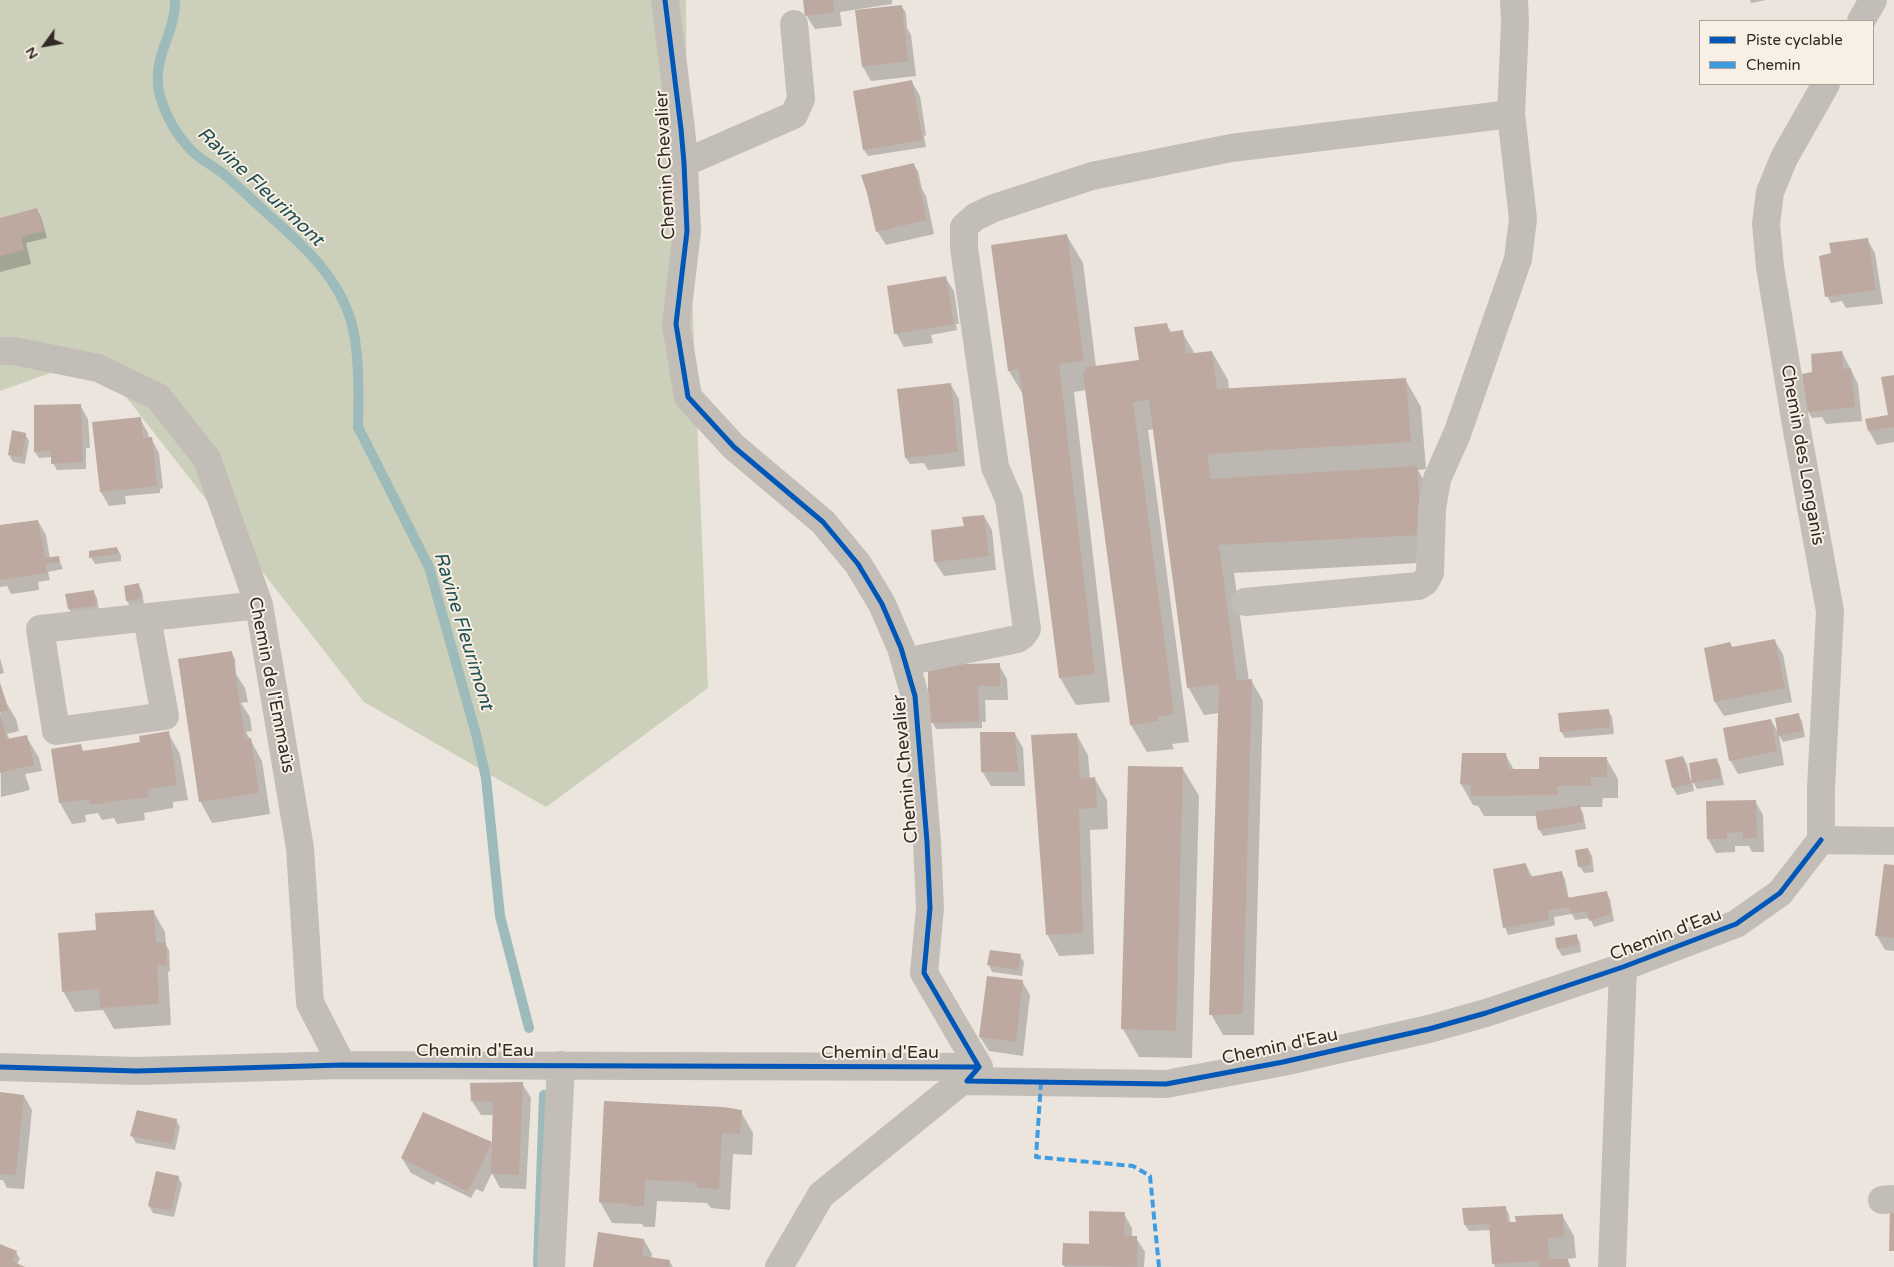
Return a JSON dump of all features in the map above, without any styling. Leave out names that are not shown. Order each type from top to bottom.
[{"type":"street","name":"Chemin Chevalier","points":[[665,0],[684,163],[687,231],[676,324],[688,397],[734,447],[823,522],[858,564],[882,604],[905,662],[915,696],[930,908],[924,973],[979,1067]]},
{"type":"street","points":[[1245,602],[1418,586],[1425,582],[1430,573],[1432,509],[1437,480],[1457,434],[1518,259],[1523,218],[1511,114],[1514,0]]},
{"type":"street","points":[[1862,20],[1873,0]]},
{"type":"street","points":[[684,163],[794,115],[801,99],[794,24]]},
{"type":"street","name":"Chemin des Longanis","points":[[1821,840],[1821,788],[1830,611],[1770,267],[1766,224],[1770,192],[1784,158],[1825,85]]},
{"type":"street","points":[[905,662],[1017,639],[1022,636],[1026,629],[1009,499],[995,467],[964,248],[964,227],[974,217],[994,208],[1092,176],[1230,148],[1511,114]]},
{"type":"street","name":"Chemin de l'Emmaüs","points":[[0,351],[14,351],[98,368],[158,397],[207,459],[259,605],[300,848],[310,1002],[342,1065]]},
{"type":"street","points":[[147,618],[165,716],[56,731],[40,629],[259,605]]},
{"type":"street","points":[[1821,840],[1894,841]]},
{"type":"street","name":"Chemin d'Eau","points":[[979,1067],[967,1081],[1166,1084],[1283,1062],[1429,1029],[1486,1013],[1622,967],[1736,924],[1780,893],[1821,840]]},
{"type":"street","points":[[1612,1267],[1622,967]]},
{"type":"street","name":"Chemin d'Eau","points":[[0,1067],[137,1071],[342,1065],[979,1067]]},
{"type":"street","points":[[551,1267],[561,1065]]},
{"type":"street","points":[[779,1267],[821,1195],[979,1067]]},
{"type":"green space","points":[[0,0],[686,0],[687,172],[708,688],[546,807],[364,702],[95,357],[0,391]]},
{"type":"building","points":[[803,0],[833,0],[834,12],[805,16]]},
{"type":"building","points":[[902,5],[908,61],[862,67],[855,10]]},
{"type":"building","points":[[912,80],[923,140],[863,150],[853,91]]},
{"type":"building","points":[[914,163],[927,220],[876,232],[861,175]]},
{"type":"building","points":[[37,208],[44,231],[21,237],[24,250],[0,256],[0,218]]},
{"type":"building","points":[[1067,234],[1084,361],[1059,364],[1095,674],[1059,678],[1019,369],[1008,371],[991,245]]},
{"type":"building","points":[[1868,238],[1876,290],[1825,297],[1819,256],[1831,253],[1829,243]]},
{"type":"building","points":[[946,276],[954,324],[894,334],[887,286]]},
{"type":"building","points":[[1167,323],[1169,332],[1183,330],[1186,354],[1212,351],[1217,389],[1406,378],[1411,442],[1207,454],[1211,479],[1417,466],[1422,535],[1219,545],[1237,681],[1252,679],[1243,1014],[1209,1015],[1219,684],[1187,688],[1149,400],[1133,402],[1174,714],[1157,717],[1159,721],[1130,725],[1083,374],[1087,367],[1139,360],[1134,327]]},
{"type":"building","points":[[1842,351],[1843,369],[1851,368],[1855,407],[1807,412],[1802,374],[1812,372],[1811,354]]},
{"type":"building","points":[[1894,375],[1894,427],[1868,431],[1865,419],[1888,415],[1881,377]]},
{"type":"building","points":[[951,383],[958,452],[905,458],[897,389]]},
{"type":"building","points":[[81,404],[83,462],[51,464],[51,450],[34,452],[34,405]]},
{"type":"building","points":[[141,417],[143,438],[152,437],[157,486],[100,492],[92,422]]},
{"type":"building","points":[[12,430],[26,433],[22,457],[8,455]]},
{"type":"building","points":[[984,515],[989,556],[934,562],[931,530],[964,526],[962,517]]},
{"type":"building","points":[[38,520],[45,558],[59,556],[60,562],[45,564],[47,573],[0,580],[0,525]]},
{"type":"building","points":[[117,547],[118,554],[89,558],[89,551]]},
{"type":"building","points":[[139,583],[141,598],[126,601],[124,586]]},
{"type":"building","points":[[94,590],[96,606],[68,609],[65,594]]},
{"type":"building","points":[[1775,639],[1785,688],[1714,702],[1704,648],[1730,642],[1732,647]]},
{"type":"building","points":[[232,651],[245,739],[251,738],[259,793],[199,802],[178,659]]},
{"type":"building","points":[[1000,663],[1000,686],[978,686],[979,722],[930,723],[928,665]]},
{"type":"building","points":[[0,683],[8,710],[0,712]]},
{"type":"building","points":[[1609,709],[1610,727],[1560,732],[1558,713]]},
{"type":"building","points":[[1799,713],[1802,731],[1778,736],[1775,718]]},
{"type":"building","points":[[0,715],[7,739],[27,735],[34,765],[0,773]]},
{"type":"building","points":[[1771,719],[1777,751],[1729,761],[1723,728]]},
{"type":"building","points":[[169,731],[177,785],[148,789],[148,797],[89,805],[89,799],[59,803],[51,749],[81,744],[82,751],[111,747],[140,742],[139,736]]},
{"type":"building","points":[[980,732],[1015,732],[1018,772],[981,772]]},
{"type":"building","points":[[1077,733],[1080,779],[1095,777],[1097,808],[1079,809],[1083,933],[1046,935],[1031,735]]},
{"type":"building","points":[[1462,753],[1506,753],[1508,769],[1539,769],[1539,757],[1607,757],[1607,777],[1591,777],[1591,786],[1557,786],[1558,795],[1471,796],[1471,785],[1460,784]]},
{"type":"building","points":[[1683,756],[1691,784],[1672,788],[1665,760]]},
{"type":"building","points":[[1717,758],[1721,778],[1692,783],[1689,763]]},
{"type":"building","points":[[1128,766],[1183,767],[1176,1031],[1121,1029]]},
{"type":"building","points":[[1756,800],[1757,838],[1743,838],[1743,832],[1727,833],[1727,839],[1707,839],[1706,801]]},
{"type":"building","points":[[1580,805],[1583,822],[1538,830],[1535,812]]},
{"type":"building","points":[[1588,848],[1591,865],[1578,867],[1575,850]]},
{"type":"building","points":[[1526,863],[1529,877],[1562,871],[1567,898],[1607,891],[1611,914],[1589,921],[1587,911],[1570,914],[1569,907],[1548,911],[1549,920],[1503,928],[1493,869]]},
{"type":"building","points":[[1884,864],[1894,865],[1894,938],[1875,936]]},
{"type":"building","points":[[154,910],[156,943],[166,942],[167,965],[157,965],[159,1004],[100,1008],[99,989],[62,992],[58,933],[96,930],[95,913]]},
{"type":"building","points":[[1577,934],[1578,945],[1557,949],[1555,938]]},
{"type":"building","points":[[990,950],[1021,954],[1018,970],[987,965]]},
{"type":"building","points":[[987,976],[1023,980],[1016,1042],[979,1037]]},
{"type":"building","points":[[523,1082],[519,1175],[491,1174],[493,1102],[471,1101],[470,1083]]},
{"type":"building","points":[[0,1092],[24,1095],[16,1175],[0,1174]]},
{"type":"building","points":[[604,1101],[723,1107],[742,1110],[740,1134],[722,1133],[719,1189],[697,1188],[697,1182],[645,1180],[644,1206],[599,1202]]},
{"type":"building","points":[[137,1110],[177,1119],[172,1144],[130,1136]]},
{"type":"building","points":[[423,1112],[492,1142],[468,1192],[401,1158]]},
{"type":"building","points":[[156,1171],[179,1176],[171,1211],[148,1206]]},
{"type":"building","points":[[1506,1206],[1507,1222],[1516,1222],[1515,1216],[1563,1214],[1564,1237],[1548,1238],[1549,1259],[1568,1259],[1569,1267],[1539,1267],[1539,1261],[1492,1264],[1489,1224],[1464,1225],[1462,1208]]},
{"type":"building","points":[[1890,1207],[1894,1207],[1894,1251],[1889,1251]]},
{"type":"building","points":[[1089,1211],[1125,1212],[1124,1236],[1137,1236],[1137,1267],[1062,1265],[1063,1243],[1089,1244]]},
{"type":"building","points":[[598,1232],[644,1239],[642,1256],[670,1260],[669,1267],[593,1267]]},
{"type":"building","points":[[0,1244],[17,1251],[12,1261],[25,1267],[0,1267]]},
{"type":"waterway","name":"Ravine Fleurimont","points":[[175,0],[172,24],[158,69],[160,96],[169,118],[192,151],[226,176],[318,263],[338,290],[351,321],[357,359],[358,427],[429,567],[476,734],[486,778],[500,916],[529,1028]]},
{"type":"waterway","name":"Ravine Fleurimont","points":[[538,1264],[544,1095]]},
{"type":"marked path","points":[[1041,1082],[1036,1157],[1133,1166],[1150,1176],[1159,1267]]},
{"type":"cycle path","points":[[665,0],[684,163],[687,231],[676,324],[688,397],[734,447],[823,522],[858,564],[882,604],[901,648],[915,696],[927,842],[930,908],[924,973],[979,1067]]},
{"type":"cycle path","points":[[979,1067],[967,1081],[1166,1084],[1283,1062],[1429,1029],[1486,1013],[1623,967],[1736,924],[1780,893],[1821,840]]},
{"type":"cycle path","points":[[0,1067],[137,1071],[342,1065],[979,1067]]}]
